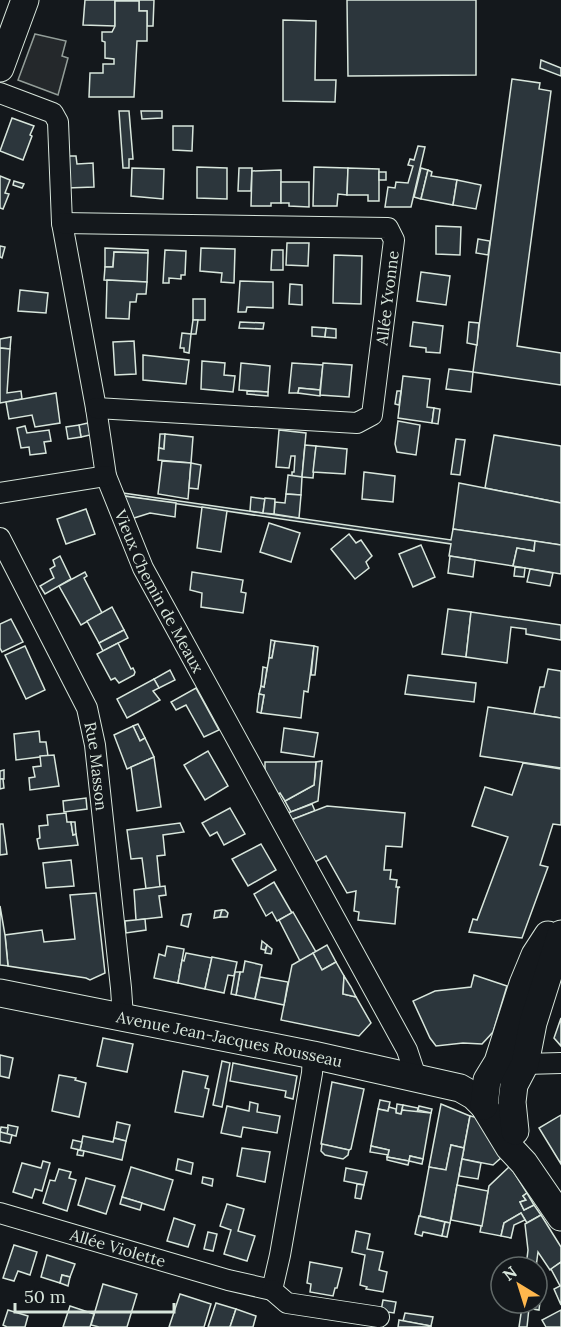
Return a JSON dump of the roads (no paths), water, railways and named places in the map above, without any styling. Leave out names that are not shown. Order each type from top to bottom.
[{"type":"street","points":[[0,68],[25,0]]},
{"type":"street","name":"Vieux Chemin de Meaux","points":[[0,93],[53,113],[58,122],[62,223],[106,476],[143,568],[407,1050],[417,1080]]},
{"type":"street","name":"Allée Yvonne","points":[[62,223],[388,228],[394,240],[372,415],[357,423],[96,408]]},
{"type":"street","points":[[0,493],[106,476]]},
{"type":"street","name":"Rue Masson","points":[[0,538],[87,708],[95,745],[123,1017]]},
{"type":"street","points":[[515,1131],[512,1102],[514,1085],[525,1064],[532,1023],[556,930]]},
{"type":"street","points":[[556,930],[535,955],[485,1093],[509,1147],[524,1162],[561,1217]]},
{"type":"street","name":"Avenue Jean-Jacques Rousseau","points":[[0,993],[313,1055],[417,1080],[485,1093]]},
{"type":"street","points":[[272,1290],[312,1073],[313,1055]]},
{"type":"street","points":[[485,1093],[525,1064],[561,1063]]},
{"type":"street","points":[[485,1093],[499,1100],[515,1131],[524,1162]]},
{"type":"street","name":"Allée Violette","points":[[0,1213],[228,1280],[272,1290],[287,1303],[379,1317]]}]
